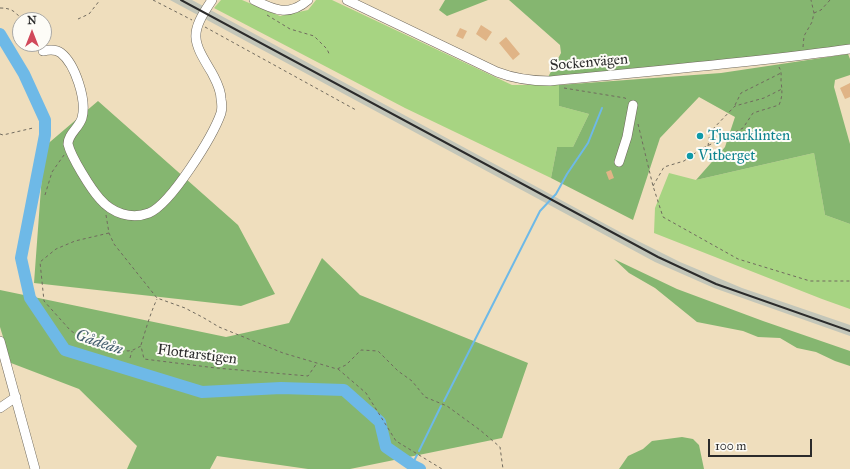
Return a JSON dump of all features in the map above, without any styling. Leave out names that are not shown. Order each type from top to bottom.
[{"type":"street","points":[[52,50],[60,52],[67,60],[82,92],[84,101],[82,118],[79,125],[69,138],[68,148],[89,184],[105,204],[112,209],[127,215],[140,216],[151,212],[170,194],[189,171],[221,113],[221,96],[216,80],[197,46],[195,36],[198,23],[212,0]]},
{"type":"street","points":[[254,0],[268,7],[280,10],[290,10],[298,7],[308,0]]},
{"type":"street","name":"Sockenvägen","points":[[347,0],[497,72],[518,79],[530,81],[550,81],[785,58],[850,49]]},
{"type":"street","points":[[619,162],[627,137],[634,105]]},
{"type":"street","points":[[0,341],[35,469]]},
{"type":"street","points":[[0,408],[16,397]]},
{"type":"path","points":[[78,18],[89,14],[100,0]]},
{"type":"path","points":[[153,0],[235,42],[356,110]]},
{"type":"path","points":[[802,56],[804,36],[812,22],[814,13],[811,0]]},
{"type":"path","points":[[814,13],[821,10],[830,0]]},
{"type":"path","points":[[268,7],[267,15],[290,29],[314,36],[327,50],[330,56]]},
{"type":"path","points":[[0,8],[10,9],[15,12]]},
{"type":"path","points":[[653,186],[664,167],[684,161],[708,146],[743,128],[753,113],[779,104],[782,97],[783,88],[779,67],[785,58]]},
{"type":"path","points":[[708,146],[710,132],[735,106],[741,93],[781,73]]},
{"type":"path","points":[[564,88],[625,98],[634,105]]},
{"type":"path","points":[[735,106],[764,98],[783,88]]},
{"type":"path","points":[[637,120],[653,186],[663,217],[738,259],[810,281],[850,281]]},
{"type":"path","points":[[0,134],[3,135],[33,128]]},
{"type":"path","points":[[45,195],[52,172],[68,148]]},
{"type":"path","points":[[105,204],[109,233],[114,244],[157,298],[185,308],[219,327],[283,353],[318,362],[337,369],[366,392],[396,441],[442,469]]},
{"type":"path","points":[[109,233],[75,241],[56,249],[40,262],[44,301],[70,330],[86,342],[133,350],[130,358]]},
{"type":"path","points":[[141,346],[148,328],[149,316],[157,298]]},
{"type":"path","name":"Flottarstigen","points":[[133,350],[141,346],[144,359],[216,368],[308,376],[318,362]]},
{"type":"path","points":[[337,369],[346,365],[361,350],[378,351],[398,372],[412,381],[425,397],[446,406],[480,430],[500,447],[503,469]]},
{"type":"shaded area","points":[[170,0],[192,0],[620,232],[680,262],[742,288],[850,325],[850,336],[714,288],[655,262]]},
{"type":"green space","points":[[221,0],[242,0],[280,16],[308,10],[316,0],[332,0],[512,85],[559,85],[559,106],[589,114],[573,147],[557,147],[551,178],[405,108],[214,8]]},
{"type":"green space","points":[[445,0],[488,0],[447,16],[439,10]]},
{"type":"green space","points":[[509,0],[850,0],[850,47],[547,79],[561,53],[560,45]]},
{"type":"green space","points":[[848,54],[850,59],[850,75],[835,80],[834,87],[850,144],[850,224],[825,215],[814,153],[696,180],[725,147],[735,117],[699,97],[660,138],[633,220],[551,178],[557,147],[573,147],[589,114],[559,106],[559,85],[721,73]]},
{"type":"green space","points":[[98,101],[238,225],[275,294],[241,306],[34,283],[44,147]]},
{"type":"green space","points":[[814,153],[825,215],[850,224],[850,309],[654,233],[655,208],[669,173],[696,180]]},
{"type":"green space","points":[[322,258],[360,295],[528,363],[502,438],[350,469],[308,469],[217,456],[210,469],[127,469],[137,446],[79,389],[11,363],[0,327],[0,290],[226,337],[289,323]]},
{"type":"green space","points":[[614,259],[677,289],[850,351],[850,366],[816,352],[797,348],[780,338],[758,337],[743,331],[697,322],[655,288],[629,273]]},
{"type":"green space","points":[[682,437],[693,439],[699,445],[704,469],[619,469],[628,456],[643,449],[652,441]]},
{"type":"building","points":[[481,25],[492,32],[486,41],[476,34]]},
{"type":"building","points":[[460,28],[467,31],[463,39],[456,36]]},
{"type":"building","points":[[506,37],[520,54],[513,60],[499,43]]},
{"type":"building","points":[[850,83],[850,97],[845,99],[840,88]]},
{"type":"building","points":[[611,170],[614,178],[609,180],[606,172]]},
{"type":"waterway","name":"Gådeån","points":[[0,34],[24,74],[45,120],[45,135],[21,258],[30,298],[65,350],[202,392],[281,388],[344,390],[380,422],[386,447],[420,469]]},
{"type":"waterway","points":[[444,401],[540,211],[556,194],[567,174],[588,143],[602,108]]},
{"type":"waterway","points":[[419,451],[441,406]]},
{"type":"waterway","points":[[412,465],[417,455]]},
{"type":"railway","points":[[181,0],[658,257],[716,284],[850,331]]},
{"type":"place","name":"Tjusarklinten","points":[[700,136]]},
{"type":"place","name":"Vitberget","points":[[690,156]]}]
